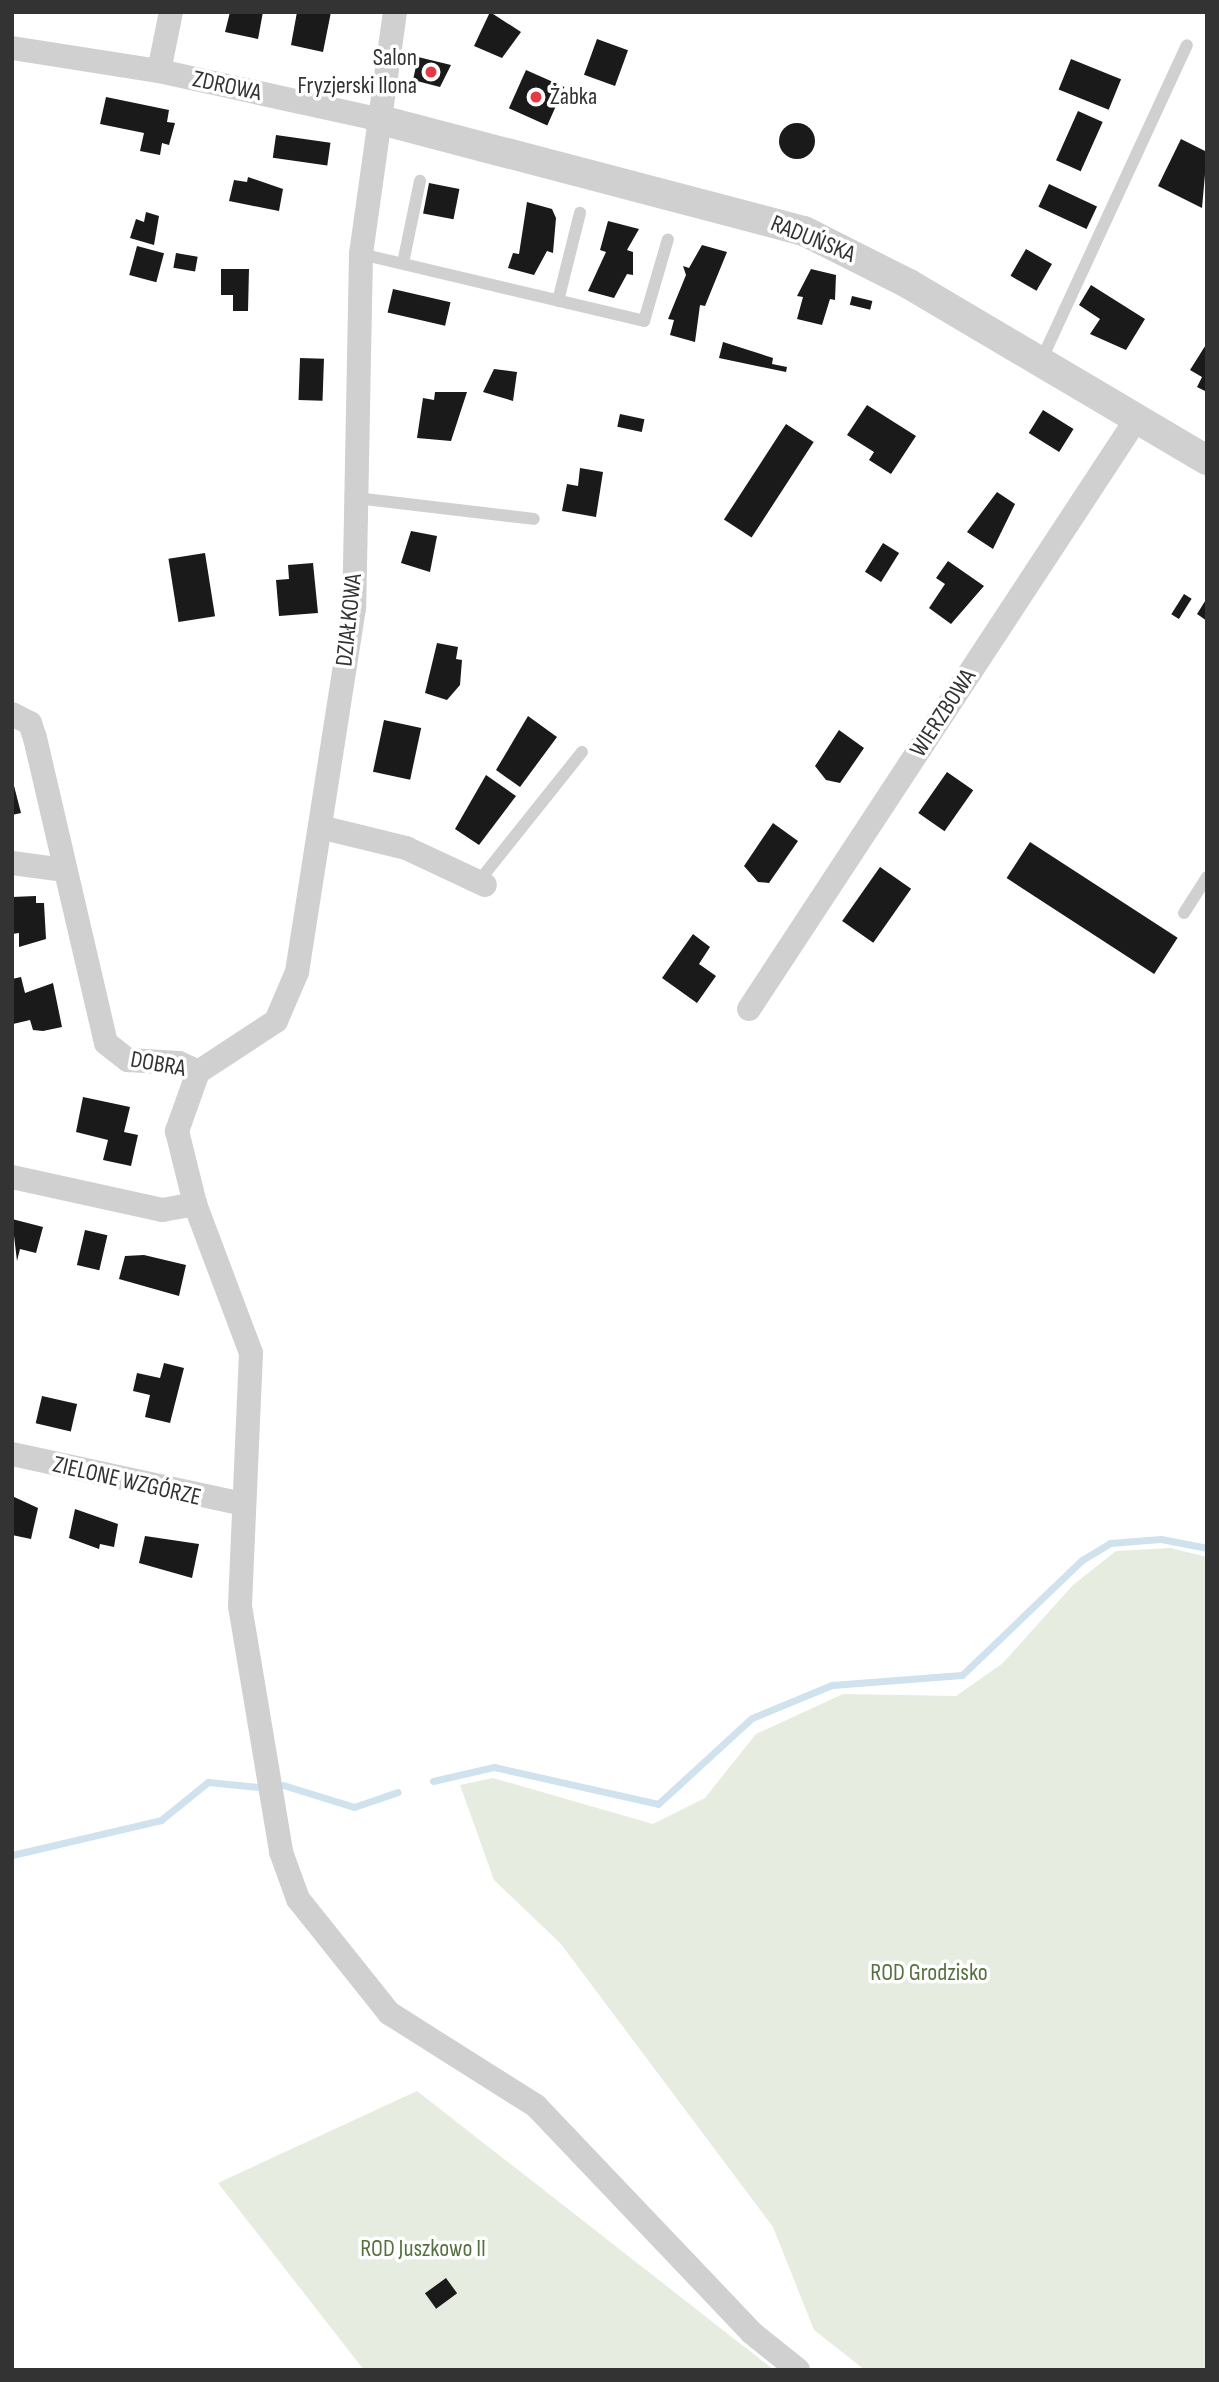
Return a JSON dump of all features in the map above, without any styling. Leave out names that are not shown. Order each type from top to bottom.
[{"type":"street","name":"ZDROWA","points":[[159,71],[171,12]]},
{"type":"street","name":"DZIAŁKOWA","points":[[198,1072],[262,1033],[288,1004],[320,827],[354,608],[361,254],[377,119],[396,12]]},
{"type":"street","name":"ZDROWA","points":[[12,48],[159,71],[377,119]]},
{"type":"street","name":"RADUŃSKA","points":[[377,119],[804,231],[1207,460]]},
{"type":"street","name":"WIERZBOWA","points":[[749,1009],[1137,418]]},
{"type":"street","name":"DOBRA","points":[[12,714],[33,731],[64,870],[111,1051],[198,1072],[177,1131],[195,1204],[251,1353],[240,1606],[281,1852],[298,1899],[389,2013],[536,2106],[752,2333],[798,2370]]},
{"type":"street","points":[[320,827],[406,848],[482,883]]},
{"type":"street","points":[[12,863],[64,870]]},
{"type":"street","points":[[12,1177],[162,1210],[195,1204]]},
{"type":"street","name":"ZIELONE WZGÓRZE","points":[[12,1454],[243,1504]]},
{"type":"lane","points":[[1040,363],[1187,45]]},
{"type":"lane","points":[[403,264],[420,181]]},
{"type":"lane","points":[[558,301],[580,213]]},
{"type":"lane","points":[[361,254],[644,321],[668,239]]},
{"type":"lane","points":[[356,498],[534,519]]},
{"type":"lane","points":[[482,883],[583,751]]},
{"type":"lane","points":[[1184,913],[1207,877]]},
{"type":"green space","name":"ROD Grodzisko","points":[[1171,1548],[1207,1557],[1207,2370],[865,2370],[814,2330],[773,2227],[561,1944],[494,1880],[460,1785],[493,1778],[653,1824],[705,1798],[756,1734],[843,1694],[956,1696],[1003,1663],[1073,1585],[1116,1551]]},
{"type":"green space","name":"ROD Juszkowo II","points":[[417,2091],[774,2370],[364,2370],[218,2183]]},
{"type":"building","points":[[230,12],[263,12],[258,39],[225,32]]},
{"type":"building","points":[[297,12],[331,12],[323,52],[291,45]]},
{"type":"building","points":[[490,12],[521,32],[502,58],[474,46]]},
{"type":"building","points":[[597,39],[628,50],[615,86],[584,75]]},
{"type":"building","name":"Salon Fryzjerski Ilona","points":[[418,57],[451,65],[440,87],[413,80]]},
{"type":"building","points":[[1071,59],[1121,79],[1109,110],[1059,90]]},
{"type":"building","name":"Żabka","points":[[526,70],[564,87],[547,125],[509,108]]},
{"type":"building","points":[[106,97],[169,110],[167,122],[175,123],[169,145],[162,143],[160,155],[140,151],[144,133],[100,124]]},
{"type":"building","points":[[1078,111],[1103,122],[1081,171],[1056,160]]},
{"type":"building","points":[[797,123],[810,128],[815,141],[810,154],[797,159],[784,154],[779,141],[784,128]]},
{"type":"building","points":[[276,135],[330,143],[327,165],[273,158]]},
{"type":"building","points":[[1181,139],[1207,152],[1202,208],[1158,186]]},
{"type":"building","points":[[248,177],[283,189],[279,211],[229,201],[234,180],[247,182]]},
{"type":"building","points":[[429,183],[459,189],[454,219],[423,213]]},
{"type":"building","points":[[1049,184],[1097,206],[1086,229],[1038,207]]},
{"type":"building","points":[[527,202],[552,209],[556,218],[553,253],[547,251],[534,275],[508,268],[513,253],[519,254]]},
{"type":"building","points":[[146,212],[159,216],[154,245],[130,238],[136,219],[144,222]]},
{"type":"building","points":[[608,221],[639,229],[627,250],[633,252],[633,275],[627,274],[614,298],[588,291],[606,252],[600,250]]},
{"type":"building","points":[[702,245],[727,252],[705,306],[700,305],[695,342],[670,335],[674,320],[668,319],[686,275],[683,266],[689,268]]},
{"type":"building","points":[[137,246],[164,253],[156,282],[129,275]]},
{"type":"building","points":[[1026,249],[1052,264],[1036,291],[1010,276]]},
{"type":"building","points":[[176,253],[198,257],[195,272],[173,268]]},
{"type":"building","points":[[221,269],[249,269],[248,311],[233,311],[233,295],[221,295]]},
{"type":"building","points":[[811,269],[836,275],[835,300],[830,299],[822,325],[797,319],[803,297],[797,296]]},
{"type":"building","points":[[1091,285],[1145,319],[1126,350],[1090,334],[1100,319],[1079,305]]},
{"type":"building","points":[[393,289],[450,302],[445,326],[388,312]]},
{"type":"building","points":[[852,296],[872,301],[870,310],[850,305]]},
{"type":"building","points":[[723,342],[773,358],[772,364],[787,367],[786,372],[719,358]]},
{"type":"building","points":[[1207,343],[1207,392],[1197,387],[1202,377],[1190,370]]},
{"type":"building","points":[[300,358],[324,359],[323,401],[299,400]]},
{"type":"building","points":[[494,369],[517,372],[513,401],[483,392]]},
{"type":"building","points":[[435,392],[467,392],[451,441],[417,438],[423,398],[434,400]]},
{"type":"building","points":[[867,405],[916,436],[891,474],[869,460],[874,452],[847,435]]},
{"type":"building","points":[[1043,410],[1074,429],[1059,452],[1029,433]]},
{"type":"building","points":[[620,414],[644,419],[642,432],[617,427]]},
{"type":"building","points":[[786,424],[814,442],[752,538],[724,520]]},
{"type":"building","points":[[580,468],[603,472],[596,517],[562,511],[567,484],[578,486]]},
{"type":"building","points":[[997,492],[1015,504],[993,549],[967,532]]},
{"type":"building","points":[[411,531],[437,536],[430,572],[401,563]]},
{"type":"building","points":[[883,543],[899,553],[881,582],[865,572]]},
{"type":"building","points":[[205,553],[215,616],[178,622],[168,559]]},
{"type":"building","points":[[948,561],[984,586],[951,624],[929,608],[945,584],[936,578]]},
{"type":"building","points":[[313,563],[318,613],[279,616],[276,580],[289,579],[288,565]]},
{"type":"building","points":[[1184,594],[1192,599],[1179,619],[1171,614]]},
{"type":"building","points":[[1207,598],[1207,621],[1197,614]]},
{"type":"building","points":[[437,643],[458,647],[456,659],[462,660],[460,685],[447,700],[425,693]]},
{"type":"building","points":[[528,716],[557,737],[520,787],[496,770]]},
{"type":"building","points":[[384,720],[421,728],[410,780],[373,772]]},
{"type":"building","points":[[839,730],[864,748],[840,783],[826,780],[815,766]]},
{"type":"building","points":[[947,772],[973,790],[945,831],[918,813]]},
{"type":"building","points":[[486,775],[516,796],[479,845],[455,829]]},
{"type":"building","points":[[12,778],[21,813],[12,815]]},
{"type":"building","points":[[773,823],[798,841],[769,883],[758,882],[744,866]]},
{"type":"building","points":[[1030,842],[1178,938],[1154,974],[1007,878]]},
{"type":"building","points":[[880,867],[911,889],[873,943],[842,921]]},
{"type":"building","points":[[36,896],[36,903],[44,903],[46,939],[19,947],[19,933],[12,934],[12,897]]},
{"type":"building","points":[[693,934],[710,947],[699,964],[716,976],[697,1003],[662,978]]},
{"type":"building","points":[[21,977],[25,993],[53,983],[62,1027],[43,1031],[33,1030],[30,1020],[13,1024],[12,979]]},
{"type":"building","points":[[83,1097],[130,1107],[124,1132],[138,1135],[131,1166],[103,1160],[108,1140],[76,1132]]},
{"type":"building","points":[[12,1219],[43,1227],[36,1253],[20,1249],[17,1261]]},
{"type":"building","points":[[85,1230],[107,1235],[99,1270],[77,1265]]},
{"type":"building","points":[[144,1255],[186,1265],[179,1296],[119,1279],[125,1256]]},
{"type":"building","points":[[164,1363],[184,1368],[170,1423],[145,1417],[150,1395],[133,1391],[137,1373],[160,1378]]},
{"type":"building","points":[[42,1396],[77,1404],[71,1431],[36,1423]]},
{"type":"building","points":[[12,1496],[38,1508],[31,1539],[12,1535]]},
{"type":"building","points":[[75,1509],[118,1524],[114,1547],[100,1544],[99,1549],[69,1538]]},
{"type":"building","points":[[145,1536],[199,1544],[192,1578],[139,1563]]},
{"type":"building","points":[[446,2278],[457,2293],[436,2309],[425,2293]]},
{"type":"waterway","points":[[433,1781],[494,1767],[658,1804],[752,1718],[832,1685],[962,1675],[1082,1560],[1110,1543],[1161,1539],[1207,1548]]},
{"type":"waterway","points":[[12,1855],[161,1820],[208,1782],[258,1787]]},
{"type":"waterway","points":[[283,1785],[354,1807],[398,1792]]},
{"type":"place","name":"Salon Fryzjerski Ilona","points":[[431,72]]},
{"type":"place","name":"Żabka","points":[[536,97]]}]
